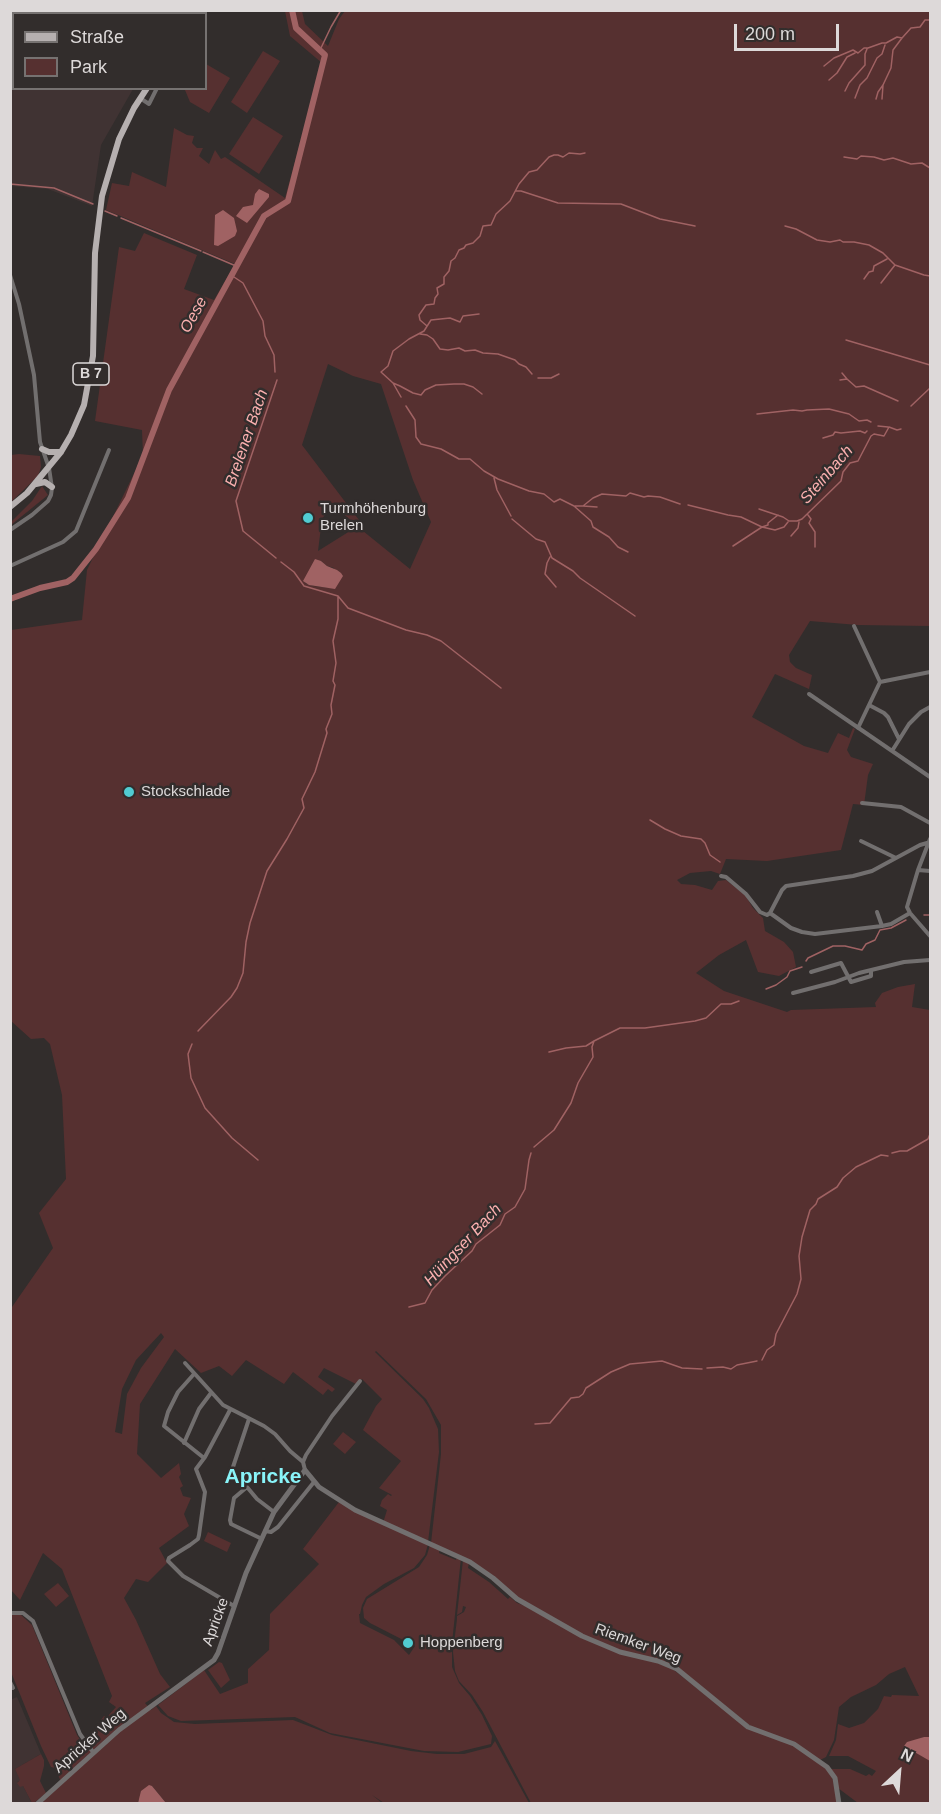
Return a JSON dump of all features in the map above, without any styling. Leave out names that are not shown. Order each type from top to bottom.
[{"type":"main road","name":"B 7","points":[[10,507],[49,468],[79,420],[90,380],[93,356],[95,253],[102,196],[114,153],[146,90]]},
{"type":"main road","points":[[42,449],[49,452],[61,452]]},
{"type":"main road","points":[[35,484],[45,482],[52,487]]},
{"type":"street","points":[[140,98],[149,104],[156,90]]},
{"type":"street","points":[[10,275],[19,304],[34,375],[39,432],[52,487],[48,501],[10,530]]},
{"type":"street","points":[[10,566],[63,542],[76,531],[109,450]]},
{"type":"street","points":[[854,626],[880,682]]},
{"type":"street","points":[[880,682],[930,672]]},
{"type":"street","points":[[858,728],[880,682]]},
{"type":"street","points":[[808,694],[930,777]]},
{"type":"street","points":[[869,705],[888,717],[899,739]]},
{"type":"street","points":[[892,751],[909,724],[930,707]]},
{"type":"street","points":[[862,803],[901,807],[930,824]]},
{"type":"street","points":[[861,841],[896,858]]},
{"type":"street","points":[[721,876],[726,877],[746,894],[764,915],[770,913],[786,886],[854,876],[872,871],[929,841]]},
{"type":"street","points":[[929,841],[907,904],[910,913],[930,936]]},
{"type":"street","points":[[918,870],[930,871]]},
{"type":"street","points":[[877,912],[882,926]]},
{"type":"street","points":[[770,913],[791,928],[815,934],[882,926],[891,924],[910,913]]},
{"type":"street","points":[[793,993],[904,962],[930,960]]},
{"type":"street","points":[[811,972],[842,963],[848,977]]},
{"type":"street","points":[[185,1363],[211,1394],[231,1410],[275,1434],[303,1462],[305,1470],[314,1482]]},
{"type":"street","points":[[194,1374],[178,1392],[164,1426],[204,1458]]},
{"type":"street","points":[[303,1462],[324,1428],[360,1381]]},
{"type":"street","points":[[184,1443],[199,1409],[211,1394]]},
{"type":"street","points":[[231,1410],[196,1469],[205,1492],[200,1535],[168,1561],[183,1576],[234,1606]]},
{"type":"street","points":[[233,1467],[249,1419]]},
{"type":"street","name":"Apricke","points":[[160,1699],[214,1660],[274,1512],[305,1470]]},
{"type":"street","name":"Apricke","points":[[266,1531],[271,1532],[278,1527],[314,1482]]},
{"type":"street","name":"Riemker Weg","points":[[314,1482],[346,1505],[368,1517],[470,1562],[517,1599],[591,1641],[677,1669],[748,1727],[794,1744],[827,1767],[835,1778],[839,1803]]},
{"type":"street","points":[[262,1539],[231,1524],[234,1498],[247,1487],[253,1496],[274,1512]]},
{"type":"street","points":[[10,1613],[23,1614],[33,1621],[80,1734],[93,1752]]},
{"type":"street","points":[[10,1682],[13,1688]]},
{"type":"street","name":"Apricker Weg","points":[[37,1803],[93,1752],[160,1699]]},
{"type":"shaded area","points":[[10,11],[176,11],[12,12],[12,90],[132,90],[101,145],[92,206],[48,189],[11,186]]},
{"type":"shaded area","points":[[259,189],[269,194],[269,197],[247,223],[236,216],[243,207],[253,205],[255,194]]},
{"type":"shaded area","points":[[223,210],[234,218],[237,231],[235,236],[218,246],[214,245],[215,215]]},
{"type":"shaded area","points":[[315,559],[337,570],[343,576],[335,589],[309,585],[303,581]]},
{"type":"shaded area","points":[[17,1697],[41,1754],[15,1769],[21,1780],[17,1782],[23,1786],[32,1803],[11,1803],[10,1700]]},
{"type":"shaded area","points":[[930,1737],[930,1761],[904,1746],[907,1742]]},
{"type":"shaded area","points":[[149,1785],[166,1803],[138,1803],[141,1791]]},
{"type":"green space","points":[[285,11],[302,11],[305,24],[328,46],[339,19],[345,11],[930,11],[930,626],[858,625],[810,621],[789,655],[790,662],[796,668],[812,675],[809,689],[775,674],[752,717],[804,746],[828,753],[838,733],[849,738],[853,728],[855,729],[847,750],[851,757],[873,764],[868,775],[864,805],[853,804],[841,850],[767,861],[726,859],[720,874],[711,871],[690,873],[677,880],[681,884],[712,890],[718,881],[726,880],[745,895],[763,918],[765,931],[784,942],[793,952],[796,967],[779,976],[758,972],[746,940],[719,955],[696,973],[724,991],[787,1012],[876,1007],[875,1003],[882,993],[915,984],[912,1007],[930,1010],[930,1737],[924,1737],[904,1746],[930,1760],[930,1803],[858,1803],[838,1788],[831,1769],[850,1769],[866,1776],[869,1774],[872,1776],[876,1771],[848,1756],[829,1756],[836,1740],[838,1724],[849,1728],[864,1723],[878,1709],[884,1696],[919,1696],[905,1667],[851,1697],[839,1707],[834,1740],[826,1757],[820,1760],[803,1749],[753,1728],[678,1668],[598,1643],[519,1599],[483,1569],[431,1543],[441,1454],[441,1425],[426,1399],[376,1351],[423,1399],[438,1429],[439,1452],[428,1542],[383,1523],[387,1510],[380,1506],[388,1494],[392,1495],[379,1488],[401,1461],[363,1430],[382,1399],[362,1379],[356,1384],[324,1368],[318,1377],[335,1389],[332,1392],[328,1389],[323,1395],[293,1372],[284,1384],[246,1360],[232,1376],[219,1366],[201,1373],[175,1349],[140,1404],[137,1454],[161,1478],[179,1463],[181,1474],[179,1477],[183,1486],[180,1488],[183,1496],[191,1498],[184,1514],[189,1526],[159,1548],[167,1563],[148,1582],[136,1579],[124,1598],[160,1674],[170,1687],[145,1703],[151,1710],[156,1706],[161,1713],[174,1722],[195,1724],[293,1720],[332,1735],[437,1754],[464,1754],[491,1747],[495,1741],[529,1803],[384,1803],[372,1795],[382,1803],[166,1803],[152,1786],[138,1803],[41,1803],[62,1784],[41,1746],[11,1672],[10,1615],[21,1615],[32,1625],[77,1735],[83,1744],[103,1721],[101,1720],[104,1716],[107,1717],[116,1707],[109,1702],[112,1696],[62,1569],[43,1553],[20,1600],[11,1590],[11,1306],[53,1248],[39,1213],[66,1179],[62,1095],[50,1044],[44,1038],[31,1039],[11,1021],[11,630],[82,620],[87,570],[143,455],[142,430],[95,421],[119,247],[135,251],[144,233],[197,255],[184,289],[214,300],[235,264],[106,210],[112,183],[129,186],[132,172],[166,187],[174,128],[194,136],[192,143],[197,148],[203,148],[199,156],[209,164],[215,150],[221,159],[225,157],[285,198],[322,63],[290,36]],"holes":[[[328,364],[353,376],[381,384],[413,480],[431,522],[410,569],[363,531],[362,524],[302,445]],[[332,505],[358,526],[318,551],[322,519]],[[321,561],[334,568],[331,588],[305,583]],[[161,1333],[164,1337],[141,1368],[127,1394],[122,1434],[115,1432],[122,1389],[136,1360]]]},
{"type":"green space","points":[[263,51],[280,61],[247,113],[231,102]]},
{"type":"green space","points":[[207,65],[230,78],[209,113],[190,102],[185,90],[207,90]]},
{"type":"green space","points":[[253,117],[283,136],[259,174],[229,154]]},
{"type":"green space","points":[[11,455],[40,456],[41,467],[38,476],[11,502]]},
{"type":"green space","points":[[42,486],[48,495],[11,525],[11,522],[32,501]]},
{"type":"green space","points":[[343,1432],[356,1442],[345,1454],[333,1444]]},
{"type":"green space","points":[[339,1502],[428,1544],[425,1555],[414,1568],[384,1584],[366,1597],[359,1614],[360,1623],[394,1640],[409,1655],[415,1646],[364,1618],[363,1608],[367,1599],[419,1567],[427,1555],[430,1545],[440,1549],[439,1553],[456,1560],[457,1557],[461,1558],[452,1643],[452,1667],[459,1683],[482,1715],[492,1736],[491,1744],[458,1752],[424,1751],[330,1733],[295,1717],[181,1721],[168,1716],[158,1705],[204,1670],[220,1694],[248,1683],[248,1669],[269,1650],[270,1614],[319,1564],[303,1549]]},
{"type":"green space","points":[[208,1532],[231,1543],[227,1552],[204,1541]]},
{"type":"green space","points":[[463,1560],[469,1563],[468,1568],[508,1599],[510,1597],[517,1603],[531,1608],[587,1640],[670,1667],[745,1726],[789,1742],[831,1772],[838,1803],[531,1803],[483,1712],[459,1681],[455,1671],[453,1652],[457,1616],[464,1612],[466,1607],[463,1606],[462,1612],[457,1615]]},
{"type":"green space","points":[[58,1583],[69,1596],[56,1607],[44,1594]]},
{"type":"green space","points":[[219,1662],[222,1663],[230,1680],[221,1688],[208,1670]]},
{"type":"green space","points":[[41,1754],[44,1766],[40,1781],[46,1793],[32,1803],[23,1786],[20,1787],[17,1783],[20,1780],[15,1769]]},
{"type":"waterway","name":"Oese","points":[[10,599],[40,588],[67,582],[73,578],[96,549],[128,498],[169,390],[264,216],[288,201],[325,55],[296,28],[292,10]]},
{"type":"waterway","points":[[320,50],[341,10]]},
{"type":"waterway","points":[[824,66],[834,58],[853,50],[858,53],[864,48],[886,43],[897,37],[902,38],[911,28],[920,27],[925,20],[930,20]]},
{"type":"waterway","points":[[876,99],[891,68],[893,50],[902,38]]},
{"type":"waterway","points":[[855,98],[860,85],[867,78],[885,45]]},
{"type":"waterway","points":[[845,91],[865,65],[867,49]]},
{"type":"waterway","points":[[829,80],[837,73],[847,57],[855,53]]},
{"type":"waterway","points":[[882,99],[883,85]]},
{"type":"waterway","points":[[427,326],[420,320],[419,315],[426,305],[434,304],[438,294],[437,288],[444,284],[444,277],[449,271],[451,261],[459,250],[473,243],[480,236],[483,226],[491,225],[496,214],[510,201],[529,172],[537,170],[549,157],[554,155],[563,157],[569,153],[585,153]]},
{"type":"waterway","points":[[844,157],[857,159],[861,156],[884,160],[893,158],[911,164],[922,163],[930,168]]},
{"type":"waterway","points":[[10,184],[54,188],[93,204]]},
{"type":"waterway","points":[[516,191],[558,203],[621,204],[660,219],[695,226]]},
{"type":"waterway","points":[[105,211],[117,216]]},
{"type":"waterway","points":[[121,218],[201,251]]},
{"type":"waterway","points":[[785,226],[817,240],[830,242],[840,240],[869,245],[883,253],[895,265],[930,276]]},
{"type":"waterway","points":[[203,252],[236,266]]},
{"type":"waterway","points":[[864,279],[869,272],[873,271],[874,266],[887,259]]},
{"type":"waterway","points":[[881,283],[895,265]]},
{"type":"waterway","name":"Brelener Bach","points":[[231,275],[243,283],[263,321],[265,336],[274,355],[275,372]]},
{"type":"waterway","points":[[401,397],[393,383],[381,372],[388,366],[393,351],[424,331],[431,320],[450,318],[460,322],[463,316],[479,314]]},
{"type":"waterway","points":[[420,334],[433,339],[440,349],[475,350],[515,360],[532,374]]},
{"type":"waterway","points":[[846,340],[930,365]]},
{"type":"waterway","points":[[842,373],[847,379]]},
{"type":"waterway","points":[[538,378],[551,378],[559,374]]},
{"type":"waterway","points":[[840,380],[847,379],[856,387],[864,386],[898,401]]},
{"type":"waterway","name":"Brelener Bach","points":[[276,558],[243,531],[236,501],[277,380]]},
{"type":"waterway","points":[[393,383],[421,395],[425,390],[436,385],[454,384],[473,387],[482,394]]},
{"type":"waterway","name":"Steinbach","points":[[911,406],[930,388]]},
{"type":"waterway","points":[[406,406],[415,420],[416,437],[421,444],[441,449],[459,459],[470,459],[498,479],[544,494],[554,502],[560,499],[574,506],[591,521],[593,527],[628,552]]},
{"type":"waterway","points":[[757,414],[829,409],[849,414],[859,421],[871,422]]},
{"type":"waterway","points":[[878,426],[888,427]]},
{"type":"waterway","name":"Steinbach","points":[[759,509],[789,521],[802,519],[841,481],[843,472],[850,463],[858,461],[871,436],[874,434],[884,436],[889,427],[901,429]]},
{"type":"waterway","points":[[823,438],[835,432],[860,431],[865,433],[867,431]]},
{"type":"waterway","points":[[494,478],[497,490],[511,516]]},
{"type":"waterway","points":[[575,506],[583,506],[602,494],[626,496],[630,493],[644,497],[660,497],[680,504]]},
{"type":"waterway","points":[[688,505],[741,517],[762,527],[775,530],[784,527],[788,522]]},
{"type":"waterway","points":[[583,506],[597,507]]},
{"type":"waterway","points":[[733,546],[768,525],[778,515]]},
{"type":"waterway","points":[[808,515],[811,519],[809,523],[815,532],[815,547]]},
{"type":"waterway","points":[[512,519],[536,539],[545,542],[552,558],[635,616]]},
{"type":"waterway","points":[[791,536],[798,528],[799,522]]},
{"type":"waterway","points":[[550,557],[545,574],[556,587]]},
{"type":"waterway","name":"Brelener Bach","points":[[281,562],[294,572],[304,586],[338,596],[348,608],[441,641],[501,688]]},
{"type":"waterway","points":[[198,1031],[237,988],[243,973],[250,923],[267,871],[304,808],[302,799],[315,772],[332,714],[336,663],[333,641],[338,619],[338,596]]},
{"type":"waterway","points":[[650,820],[681,836],[701,839],[710,855],[720,862]]},
{"type":"waterway","name":"Hüingser Bach","points":[[924,915],[930,915]]},
{"type":"waterway","name":"Hüingser Bach","points":[[806,961],[833,946],[862,950],[866,944],[875,940],[880,930],[891,928],[906,920]]},
{"type":"waterway","name":"Hüingser Bach","points":[[766,989],[787,977],[790,971],[802,967]]},
{"type":"waterway","name":"Hüingser Bach","points":[[534,1147],[554,1130],[571,1103],[578,1083],[593,1057],[594,1041],[620,1028],[645,1028],[706,1018],[721,1004],[739,1001]]},
{"type":"waterway","name":"Hüingser Bach","points":[[549,1052],[586,1046],[594,1041]]},
{"type":"waterway","points":[[192,1044],[188,1054],[191,1078],[205,1108],[232,1138],[258,1160]]},
{"type":"waterway","points":[[892,1153],[907,1151],[928,1139],[930,1134]]},
{"type":"waterway","name":"Hüingser Bach","points":[[409,1307],[425,1303],[432,1290],[445,1276],[472,1251],[476,1244],[500,1225],[505,1214],[515,1207],[525,1189],[531,1153]]},
{"type":"waterway","points":[[762,1360],[767,1350],[774,1345],[776,1334],[797,1294],[801,1279],[799,1256],[810,1210],[818,1199],[837,1187],[843,1178],[856,1167],[881,1155],[888,1156]]},
{"type":"waterway","points":[[535,1424],[550,1423],[571,1398],[579,1397],[586,1388],[611,1372],[630,1364],[662,1361],[682,1368],[702,1369]]},
{"type":"waterway","points":[[707,1368],[731,1369],[737,1365],[757,1361]]},
{"type":"place","name":"Turmhöhenburg Brelen","points":[[308,518]]},
{"type":"place","name":"Stockschlade","points":[[129,792]]},
{"type":"place","name":"Hoppenberg","points":[[408,1643]]},
{"type":"district","name":"Apricke","points":[[263,1477]]}]
